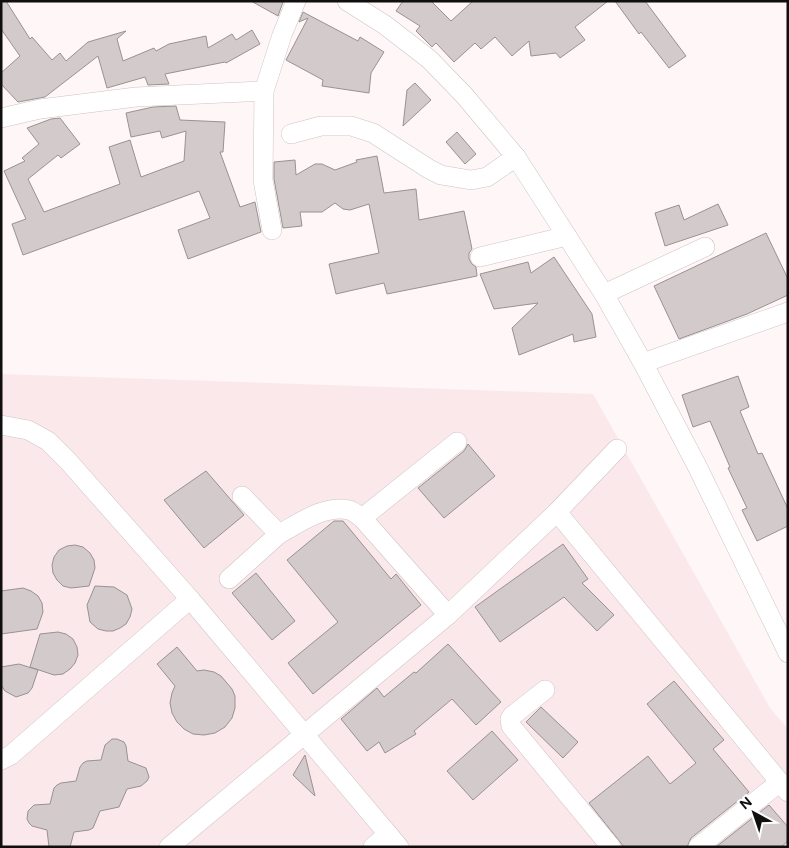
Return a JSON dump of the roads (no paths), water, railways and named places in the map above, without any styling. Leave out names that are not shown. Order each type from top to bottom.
[{"type":"street","points":[[272,230],[263,180],[264,91],[282,35],[296,1]]},
{"type":"street","points":[[347,1],[384,25],[429,59],[464,95],[516,157],[604,294],[643,363],[697,466],[788,653]]},
{"type":"street","points":[[1,118],[40,109],[136,97],[264,91]]},
{"type":"street","points":[[291,134],[321,126],[351,126],[373,133],[435,172],[455,178],[471,180],[487,177],[516,157]]},
{"type":"street","points":[[480,257],[567,236]]},
{"type":"street","points":[[604,294],[705,247]]},
{"type":"street","points":[[643,363],[788,312]]},
{"type":"street","points":[[1,425],[28,430],[48,441],[68,461],[190,599],[393,840],[373,847]]},
{"type":"street","points":[[362,518],[457,442]]},
{"type":"street","points":[[169,847],[448,615],[558,512],[618,449]]},
{"type":"street","points":[[242,496],[279,534]]},
{"type":"street","points":[[229,579],[279,534],[325,511],[351,510],[362,518],[448,615]]},
{"type":"street","points":[[558,512],[784,787],[698,847]]},
{"type":"street","points":[[1,760],[11,755],[190,599]]},
{"type":"street","points":[[545,690],[512,716],[510,719],[511,726],[611,847]]}]
